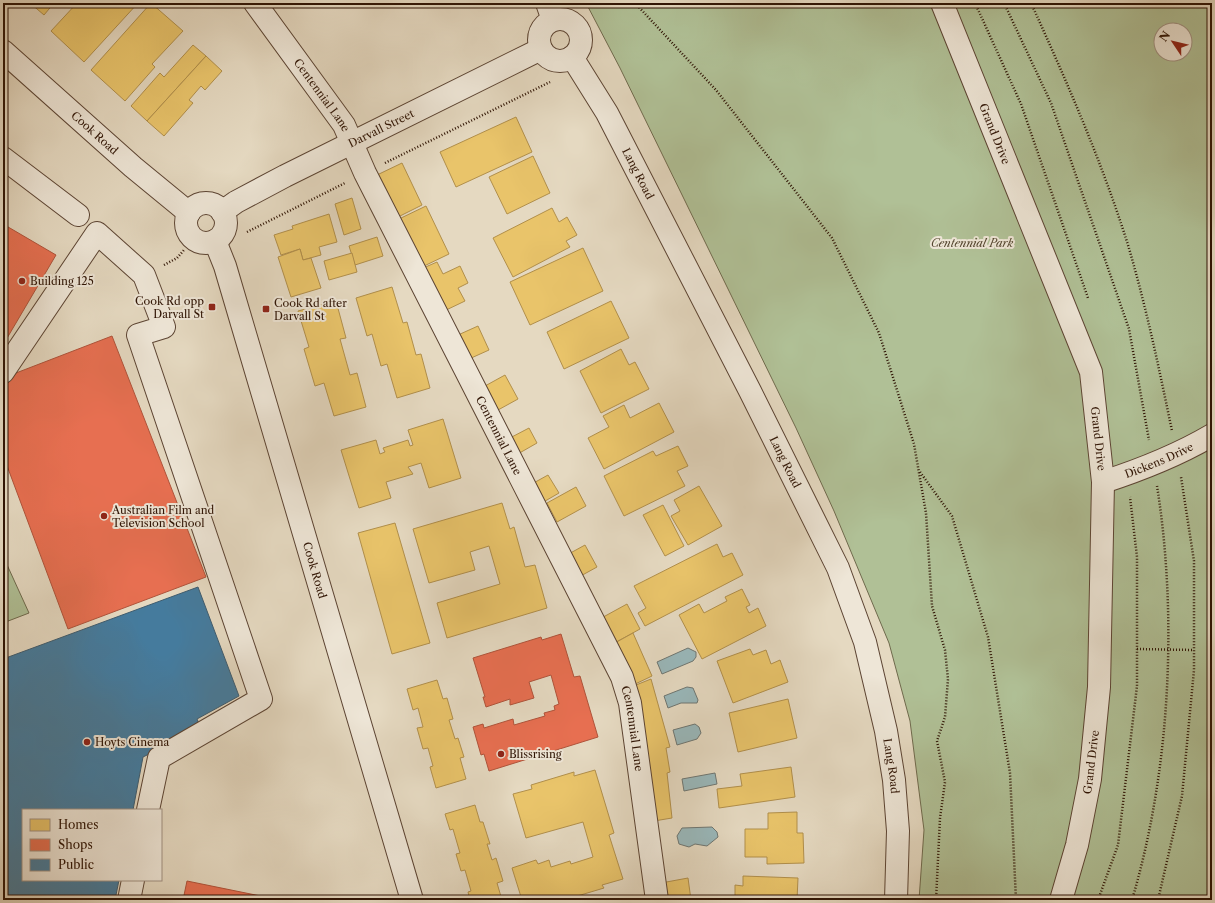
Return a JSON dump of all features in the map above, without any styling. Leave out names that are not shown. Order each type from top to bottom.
[{"type":"street","name":"Centennial Lane","points":[[256,3],[344,126],[366,173],[622,677],[630,703],[657,900]]},
{"type":"street","name":"Grand Drive","points":[[942,3],[1091,372],[1103,482],[1099,687],[1088,787],[1077,845],[1061,900]]},
{"type":"street","points":[[550,11],[566,19],[577,27],[580,33],[580,46],[572,57],[555,60],[545,54],[541,49],[540,35],[550,11]]},
{"type":"street","name":"Darvall Street","points":[[222,212],[236,202],[541,49]]},
{"type":"street","name":"Cook Road","points":[[3,52],[127,162],[189,213]]},
{"type":"street","name":"Lang Road","points":[[572,57],[607,113],[747,384],[843,583],[865,642],[886,731],[894,780],[898,831],[896,900]]},
{"type":"street","points":[[3,158],[78,215]]},
{"type":"street","points":[[208,203],[219,208],[222,212],[226,225],[224,232],[215,241],[203,243],[191,237],[186,226],[189,213],[197,206],[208,203]]},
{"type":"street","points":[[3,372],[97,233],[144,275],[164,326],[138,335],[261,700],[159,758],[148,809]]},
{"type":"street","name":"Cook Road","points":[[215,241],[225,266],[412,900]]},
{"type":"street","name":"Dickens Drive","points":[[1103,482],[1154,463],[1199,443],[1212,434]]},
{"type":"street","points":[[129,900],[134,881]]},
{"type":"path","points":[[635,3],[716,90],[832,238],[879,333],[914,444],[926,513],[932,606],[945,650],[948,679],[945,717],[937,741],[945,782],[940,818],[936,900]]},
{"type":"path","points":[[247,232],[550,82]]},
{"type":"path","points":[[919,470],[952,516],[988,637],[1010,773],[1016,900]]},
{"type":"path","points":[[1137,649],[1194,650]]},
{"type":"green space","name":"Centennial Park","points":[[586,3],[1212,3],[1212,900],[919,900],[924,830],[910,721],[889,643],[834,511],[796,428],[620,68]]},
{"type":"green space","points":[[3,556],[29,613],[3,623]]},
{"type":"water","points":[[688,648],[696,652],[696,657],[693,661],[662,674],[657,662]]},
{"type":"water","points":[[687,687],[693,688],[698,700],[697,703],[681,703],[668,708],[664,696]]},
{"type":"water","points":[[695,724],[699,727],[701,733],[697,739],[677,745],[673,730]]},
{"type":"water","points":[[715,773],[717,784],[684,791],[682,779]]},
{"type":"water","points":[[712,827],[717,832],[718,837],[707,846],[695,844],[689,847],[679,844],[677,836],[682,828]]},
{"type":"building: Homes","points":[[30,3],[54,3],[44,15]]},
{"type":"building: Homes","points":[[77,3],[138,3],[84,62],[51,31]]},
{"type":"building: Homes","points":[[151,3],[183,31],[152,64],[155,67],[125,101],[91,70]]},
{"type":"building: Homes","points":[[193,45],[206,56],[147,121],[131,106],[160,73],[164,77]]},
{"type":"building: Homes","points":[[206,56],[222,71],[205,90],[201,86],[189,100],[193,103],[164,136],[147,121]]},
{"type":"building: Homes","points":[[516,117],[532,152],[456,187],[440,152]]},
{"type":"building: Homes","points":[[533,156],[550,193],[507,214],[489,177]]},
{"type":"building: Homes","points":[[402,163],[422,205],[398,217],[377,175]]},
{"type":"building: Homes","points":[[352,198],[361,229],[344,235],[335,204]]},
{"type":"building: Homes","points":[[426,206],[449,254],[422,267],[399,219]]},
{"type":"building: Homes","points":[[552,208],[559,222],[567,217],[577,235],[566,241],[570,247],[513,277],[493,238]]},
{"type":"building: Homes","points":[[329,214],[337,242],[319,247],[321,255],[303,260],[300,249],[281,255],[274,235],[293,229],[292,226]]},
{"type":"building: Homes","points":[[377,237],[383,256],[355,265],[349,246]]},
{"type":"building: Homes","points":[[583,248],[603,291],[530,325],[510,282]]},
{"type":"building: Homes","points":[[300,249],[303,260],[311,258],[321,288],[291,297],[278,257]]},
{"type":"building: Homes","points":[[352,253],[357,272],[329,280],[324,261]]},
{"type":"building: Homes","points":[[437,262],[443,274],[460,266],[468,283],[458,288],[465,301],[442,312],[421,269]]},
{"type":"building: Homes","points":[[392,287],[403,323],[407,322],[416,355],[421,354],[430,388],[397,398],[387,364],[381,366],[372,334],[367,336],[356,298]]},
{"type":"building: Homes","points":[[336,301],[346,338],[340,339],[350,375],[357,373],[366,407],[334,416],[324,383],[315,386],[304,349],[309,347],[298,311]]},
{"type":"building: Homes","points":[[611,301],[629,338],[564,369],[547,332]]},
{"type":"building: Homes","points":[[478,326],[489,350],[469,359],[458,335]]},
{"type":"building: Homes","points":[[621,349],[629,365],[635,362],[649,389],[601,413],[580,371]]},
{"type":"building: Homes","points":[[505,375],[518,399],[498,410],[485,386]]},
{"type":"building: Homes","points":[[659,403],[674,432],[604,469],[588,438],[609,427],[603,416],[624,405],[630,418]]},
{"type":"building: Homes","points":[[443,419],[461,478],[429,488],[421,463],[408,467],[413,474],[386,482],[391,498],[359,508],[341,450],[376,440],[380,454],[385,452],[383,448],[408,440],[410,446],[413,445],[408,430]]},
{"type":"building: Homes","points":[[529,428],[537,443],[516,455],[508,439]]},
{"type":"building: Homes","points":[[678,446],[688,466],[677,471],[685,486],[624,516],[604,476],[653,451],[656,456]]},
{"type":"building: Homes","points":[[548,475],[559,493],[540,504],[530,485]]},
{"type":"building: Homes","points":[[699,486],[722,526],[688,545],[671,516],[680,511],[674,500]]},
{"type":"building: Homes","points":[[576,487],[586,506],[557,522],[547,503]]},
{"type":"building: Homes","points":[[502,503],[510,529],[514,527],[525,567],[535,565],[547,608],[447,638],[437,603],[500,584],[489,546],[470,552],[475,570],[429,583],[413,529]]},
{"type":"building: Homes","points":[[663,505],[684,546],[665,556],[643,515]]},
{"type":"building: Homes","points":[[395,523],[430,643],[392,654],[358,533]]},
{"type":"building: Homes","points":[[717,544],[723,557],[732,553],[743,575],[645,626],[638,613],[646,608],[634,586]]},
{"type":"building: Homes","points":[[585,545],[597,567],[577,578],[565,556]]},
{"type":"building: Homes","points":[[742,589],[750,605],[746,607],[749,613],[758,608],[766,626],[702,659],[679,615],[699,604],[704,613],[727,601],[725,597]]},
{"type":"building: Homes","points":[[627,604],[640,629],[609,646],[596,621]]},
{"type":"building: Homes","points":[[633,633],[652,676],[631,686],[613,644]]},
{"type":"building: Homes","points":[[750,649],[753,655],[766,650],[771,664],[780,660],[788,682],[733,703],[717,661]]},
{"type":"building: Homes","points":[[651,679],[670,747],[666,748],[670,772],[667,773],[672,818],[654,821],[631,687]]},
{"type":"building: Homes","points":[[437,680],[443,699],[447,698],[453,719],[449,720],[455,739],[458,738],[464,757],[460,758],[466,779],[436,788],[430,767],[433,766],[428,748],[423,749],[417,728],[423,727],[418,708],[413,710],[407,689]]},
{"type":"building: Homes","points":[[788,699],[797,738],[738,752],[729,713]]},
{"type":"building: Homes","points":[[791,767],[795,797],[719,808],[717,789],[742,786],[740,774]]},
{"type":"building: Homes","points":[[595,770],[614,833],[609,835],[623,879],[602,885],[604,888],[564,900],[522,900],[512,868],[536,860],[538,864],[549,860],[551,867],[570,861],[571,864],[593,857],[583,822],[526,838],[513,794],[532,789],[531,785],[574,772],[574,776]]},
{"type":"building: Homes","points":[[475,805],[480,822],[483,822],[490,844],[487,844],[492,860],[496,858],[503,881],[497,883],[502,900],[470,900],[468,892],[471,891],[465,870],[461,871],[456,854],[460,853],[453,829],[450,830],[445,814]]},
{"type":"building: Homes","points":[[797,812],[797,833],[803,833],[804,863],[767,864],[767,857],[745,857],[745,829],[768,829],[768,813]]},
{"type":"building: Homes","points":[[743,876],[798,878],[797,900],[735,900],[735,885],[743,886]]},
{"type":"building: Homes","points":[[688,878],[691,900],[663,900],[661,883]]},
{"type":"building: Shops","name":"Building 125","points":[[3,224],[56,255],[3,345]]},
{"type":"building: Shops","name":"Australian Film and Television School","points":[[112,336],[206,577],[68,629],[3,455],[3,378]]},
{"type":"building: Shops","points":[[561,634],[574,677],[580,676],[598,737],[489,771],[484,754],[481,755],[473,727],[483,724],[484,728],[513,719],[514,725],[545,716],[544,713],[555,710],[554,706],[559,704],[551,675],[529,682],[534,698],[510,705],[510,699],[486,707],[483,697],[485,697],[473,658],[541,637],[542,640]]},
{"type":"building: Shops","points":[[187,881],[280,900],[183,900]]},
{"type":"building: Public","name":"Hoyts Cinema","points":[[198,587],[239,696],[197,719],[201,728],[143,757],[133,809],[22,809],[22,881],[119,881],[115,900],[3,900],[3,659]]},
{"type":"place","name":"Building 125","points":[[22,281]]},
{"type":"place","name":"Cook Rd opp Darvall St","points":[[212,307]]},
{"type":"place","name":"Cook Rd after Darvall St","points":[[266,309]]},
{"type":"place","name":"Australian Film and Television School","points":[[104,516]]},
{"type":"place","name":"Hoyts Cinema","points":[[87,742]]},
{"type":"place","name":"Blissrising","points":[[501,754]]}]
